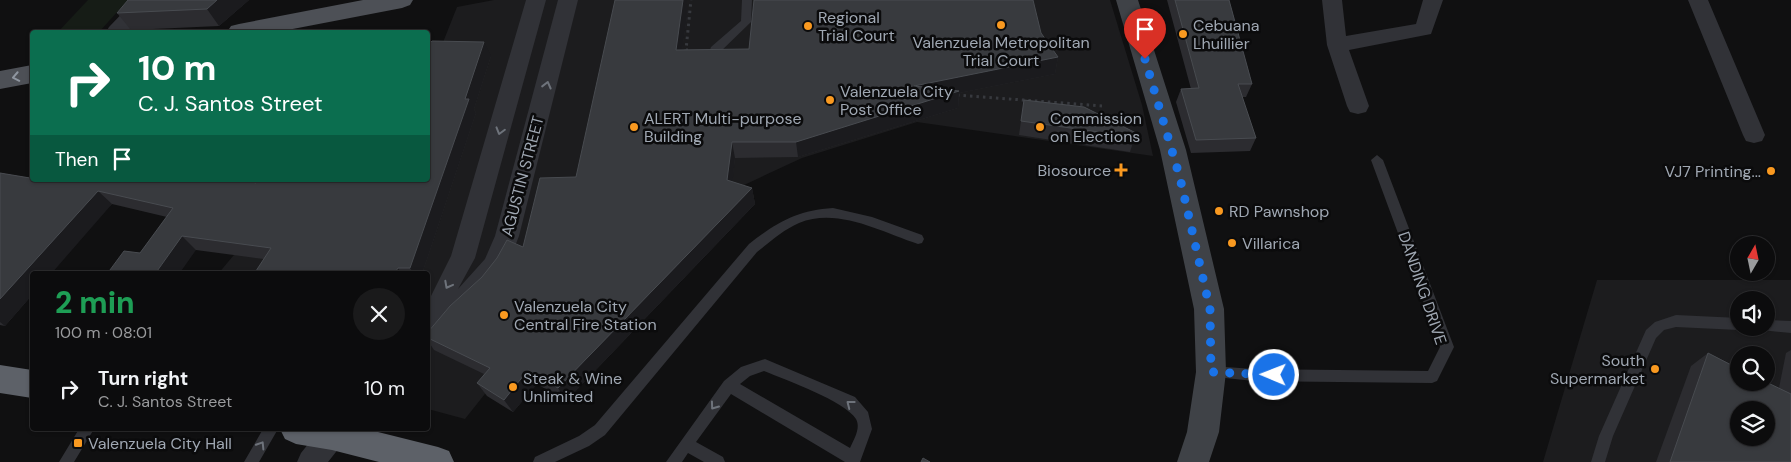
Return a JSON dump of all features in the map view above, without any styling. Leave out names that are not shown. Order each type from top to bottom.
[{"type":"highway","points":[[0,379],[30,384]]},
{"type":"highway","points":[[322,431],[335,432],[438,462]]},
{"type":"main road","points":[[249,30],[355,5],[402,0]]},
{"type":"main road","points":[[0,80],[30,74]]},
{"type":"street","points":[[118,30],[146,0]]},
{"type":"street","name":"AGUSTIN STREET","points":[[430,324],[447,286],[463,258],[536,0]]},
{"type":"street","name":"AGUSTIN STREET","points":[[430,325],[473,292],[495,265],[507,236],[568,0]]},
{"type":"street","points":[[1127,0],[1173,150],[1210,309],[1211,372],[1203,432],[1193,462]]},
{"type":"street","points":[[1332,0],[1336,45],[1358,106]]},
{"type":"street","points":[[1336,45],[1424,29],[1433,0]]},
{"type":"street","points":[[1698,0],[1754,135]]},
{"type":"street","points":[[311,462],[335,432]]},
{"type":"lane","points":[[715,50],[746,22],[747,0]]},
{"type":"lane","name":"DANDING DRIVE","points":[[1211,372],[1254,375],[1432,377],[1447,347],[1377,160]]},
{"type":"lane","points":[[540,462],[584,441],[600,430],[753,248],[782,225],[819,213],[844,213],[918,240]]},
{"type":"lane","points":[[1598,462],[1606,436],[1651,334],[1660,326],[1676,321],[1730,324]]},
{"type":"lane","points":[[1775,326],[1791,327]]},
{"type":"lane","points":[[673,462],[729,385],[739,375],[753,367],[765,364],[850,402],[863,417],[865,429],[853,460],[729,385]]},
{"type":"lane","points":[[66,462],[85,431]]},
{"type":"lane","points":[[251,462],[270,431]]},
{"type":"lane","points":[[686,444],[718,462]]},
{"type":"path","points":[[691,0],[686,50],[715,50]]},
{"type":"path","points":[[948,95],[1102,106]]},
{"type":"shaded area","points":[[88,0],[128,0],[101,30],[60,30]]},
{"type":"shaded area","points":[[494,0],[1110,0],[1142,105],[1153,156],[917,122],[802,158],[662,223],[583,270],[465,419],[430,410],[430,271],[221,271],[284,195],[409,182],[430,182],[430,155],[438,55],[457,7]]},
{"type":"shaded area","name":"South Supermarket","points":[[1597,280],[1791,280],[1791,462],[1543,462]]},
{"type":"building","points":[[128,0],[217,0],[207,9],[117,13]]},
{"type":"building","points":[[615,0],[683,0],[676,50],[749,49],[754,0],[1033,0],[1041,33],[1058,57],[914,86],[959,91],[796,142],[732,142],[727,180],[752,188],[558,388],[528,370],[504,400],[477,383],[490,368],[430,339],[430,330],[450,306],[482,277],[497,258],[507,240],[523,247],[540,178],[576,177]]},
{"type":"building","points":[[1175,0],[1229,0],[1252,84],[1238,84],[1256,138],[1196,140],[1181,89],[1199,88]]},
{"type":"building","points":[[432,41],[484,42],[465,99],[469,99],[410,268],[398,268],[396,271],[256,271],[271,248],[182,236],[157,271],[109,271],[124,251],[140,253],[173,208],[98,191],[0,299],[0,173],[30,178],[30,182],[430,182],[430,43]]},
{"type":"building","points":[[1024,100],[1084,107],[1136,133],[1134,137],[1021,121]]},
{"type":"building","name":"South Supermarket","points":[[1708,353],[1730,364],[1730,391],[1775,391],[1775,386],[1791,394],[1791,462],[1670,462]]},
{"type":"building","points":[[923,458],[930,462],[921,462]]},
{"type":"place","name":"Valenzuela Metropolitan Trial Court","points":[[1001,25]]},
{"type":"place","name":"Regional Trial Court","points":[[808,26]]},
{"type":"place","name":"Cebuana Lhuillier","points":[[1183,34]]},
{"type":"place","name":"Valenzuela City Post Office","points":[[830,100]]},
{"type":"place","name":"ALERT Multi-purpose Building","points":[[634,127]]},
{"type":"place","name":"Commission on Elections","points":[[1040,127]]},
{"type":"place","name":"Biosource","points":[[1121,170]]},
{"type":"place","name":"VJ7 Printing...","points":[[1771,171]]},
{"type":"place","name":"RD Pawnshop","points":[[1219,211]]},
{"type":"place","name":"Villarica","points":[[1232,243]]},
{"type":"place","name":"Valenzuela City Central Fire Station","points":[[504,315]]},
{"type":"place","name":"South Supermarket","points":[[1655,369]]},
{"type":"place","name":"Steak & Wine Unlimited","points":[[513,387]]},
{"type":"place","name":"Valenzuela City Hall","points":[[78,443]]},
{"type":"route","points":[[1145,59],[1173,150],[1210,309],[1211,372],[1274,375]]}]
